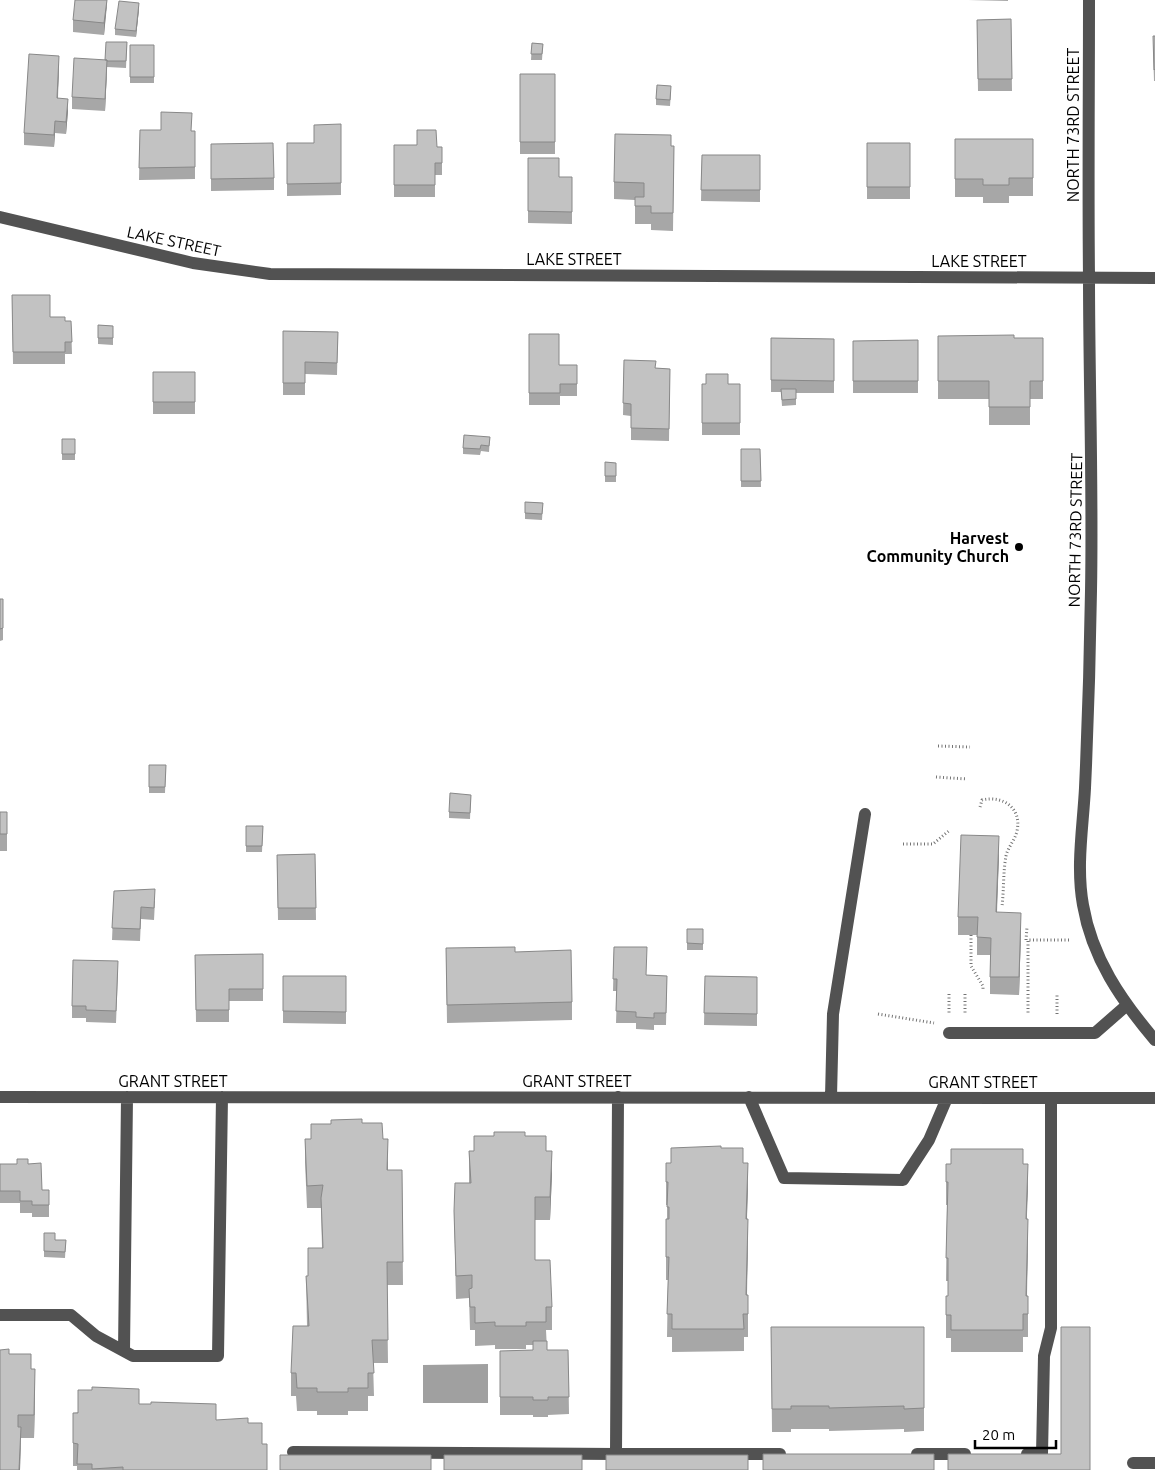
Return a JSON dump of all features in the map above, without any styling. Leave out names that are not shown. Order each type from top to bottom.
[{"type":"street","name":"NORTH 73RD STREET","points":[[1089,0],[1089,278],[1093,503],[1089,702],[1080,852],[1081,890],[1084,909],[1108,978],[1127,1006],[1155,1040]]},
{"type":"street","name":"LAKE STREET","points":[[0,217],[192,263],[270,274],[1155,278]]},
{"type":"street","points":[[831,1098],[833,1014],[865,814]]},
{"type":"street","points":[[949,1033],[1095,1033],[1127,1006]]},
{"type":"street","name":"GRANT STREET","points":[[0,1097],[1155,1098]]},
{"type":"street","points":[[124,1352],[127,1097]]},
{"type":"street","points":[[0,1315],[71,1315],[96,1336],[133,1356],[218,1356],[222,1098]]},
{"type":"street","points":[[616,1454],[618,1098]]},
{"type":"street","points":[[749,1098],[784,1178],[903,1180],[929,1140],[947,1098]]},
{"type":"street","points":[[1013,1454],[1042,1454],[1044,1356],[1051,1328],[1051,1098]]},
{"type":"street","points":[[293,1452],[794,1454]]},
{"type":"street","points":[[904,1454],[983,1454]]},
{"type":"street","points":[[1133,1463],[1155,1463]]},
{"type":"path","points":[[938,746],[970,747]]},
{"type":"path","points":[[936,777],[968,778]]},
{"type":"path","points":[[980,807],[982,800],[1003,800],[1009,803],[1017,819],[1017,832],[1007,855],[1002,906]]},
{"type":"path","points":[[903,844],[933,844],[950,830]]},
{"type":"path","points":[[1027,927],[1025,940],[1028,1015]]},
{"type":"path","points":[[970,935],[971,966],[984,991]]},
{"type":"path","points":[[1025,940],[1078,940]]},
{"type":"path","points":[[949,994],[949,1016]]},
{"type":"path","points":[[965,994],[965,1016]]},
{"type":"path","points":[[1057,994],[1057,1016]]},
{"type":"path","points":[[878,1014],[915,1018]]},
{"type":"shaded area","points":[[488,1364],[488,1403],[423,1403],[423,1365]]},
{"type":"building","points":[[75,0],[107,0],[104,23],[73,20]]},
{"type":"building","points":[[119,1],[139,3],[136,31],[115,29]]},
{"type":"building","points":[[1011,19],[1012,79],[978,79],[977,20]]},
{"type":"building","points":[[1153,36],[1155,36],[1154,70]]},
{"type":"building","points":[[106,42],[127,42],[126,61],[105,60]]},
{"type":"building","points":[[532,43],[543,44],[542,54],[531,54]]},
{"type":"building","points":[[130,45],[154,45],[154,77],[130,77]]},
{"type":"building","points":[[29,54],[59,56],[57,98],[68,99],[66,122],[55,121],[54,135],[24,133]]},
{"type":"building","points":[[74,58],[107,60],[105,99],[72,97]]},
{"type":"building","points":[[520,74],[555,74],[555,142],[520,142]]},
{"type":"building","points":[[657,85],[671,86],[670,100],[656,99]]},
{"type":"building","points":[[161,112],[192,113],[191,131],[195,131],[195,167],[139,168],[140,130],[161,130]]},
{"type":"building","points":[[341,124],[341,183],[287,184],[287,143],[314,143],[314,125]]},
{"type":"building","points":[[417,130],[436,130],[437,147],[442,147],[442,163],[435,163],[435,185],[394,185],[394,145],[417,145]]},
{"type":"building","points":[[615,134],[671,135],[671,146],[674,146],[673,213],[651,213],[651,206],[635,206],[635,197],[644,197],[644,183],[614,182]]},
{"type":"building","points":[[955,139],[1033,139],[1033,178],[1009,178],[1009,185],[983,185],[983,179],[955,179]]},
{"type":"building","points":[[273,143],[274,178],[211,179],[211,144]]},
{"type":"building","points":[[867,143],[910,143],[910,187],[867,187]]},
{"type":"building","points":[[702,155],[760,155],[760,190],[701,190]]},
{"type":"building","points":[[528,158],[559,158],[559,177],[572,177],[572,212],[528,211]]},
{"type":"building","points":[[12,295],[50,295],[50,317],[65,317],[65,321],[71,321],[72,342],[65,342],[65,352],[13,352]]},
{"type":"building","points":[[98,325],[113,326],[113,338],[98,338]]},
{"type":"building","points":[[283,331],[338,332],[337,363],[305,362],[305,383],[283,383]]},
{"type":"building","points":[[529,334],[559,334],[559,365],[577,365],[577,384],[560,384],[560,393],[529,393]]},
{"type":"building","points":[[1014,335],[1014,338],[1043,338],[1043,381],[1030,381],[1030,407],[989,407],[989,381],[938,381],[938,336]]},
{"type":"building","points":[[771,338],[834,339],[834,381],[771,380]]},
{"type":"building","points":[[918,340],[918,381],[853,381],[853,341]]},
{"type":"building","points":[[624,360],[656,361],[655,368],[670,369],[669,429],[631,428],[631,404],[623,403]]},
{"type":"building","points":[[153,372],[195,372],[195,402],[153,402]]},
{"type":"building","points":[[706,374],[728,374],[728,384],[740,384],[740,423],[702,423],[702,384],[706,384]]},
{"type":"building","points":[[781,389],[796,389],[796,399],[782,400]]},
{"type":"building","points":[[464,435],[490,437],[489,446],[481,445],[480,449],[463,448]]},
{"type":"building","points":[[62,439],[75,439],[75,454],[62,454]]},
{"type":"building","points":[[741,449],[760,449],[761,481],[741,481]]},
{"type":"building","points":[[605,462],[616,463],[616,476],[605,476]]},
{"type":"building","points":[[525,502],[543,503],[542,514],[525,513]]},
{"type":"building","points":[[0,599],[3,599],[3,628],[0,629]]},
{"type":"building","points":[[149,765],[166,765],[165,787],[149,787]]},
{"type":"building","points":[[450,793],[471,795],[470,813],[449,812]]},
{"type":"building","points":[[0,812],[7,812],[7,834],[0,834]]},
{"type":"building","points":[[246,826],[263,826],[262,846],[246,846]]},
{"type":"building","points":[[961,835],[999,836],[996,912],[1021,913],[1019,977],[990,977],[991,938],[977,937],[978,917],[958,917]]},
{"type":"building","points":[[315,854],[316,908],[278,908],[277,855]]},
{"type":"building","points":[[155,889],[154,908],[141,907],[140,929],[112,928],[114,891]]},
{"type":"building","points":[[687,929],[703,929],[703,944],[687,943]]},
{"type":"building","points":[[515,947],[515,952],[571,950],[572,1002],[447,1005],[446,948]]},
{"type":"building","points":[[614,947],[647,947],[646,975],[667,976],[666,1013],[654,1013],[654,1018],[636,1017],[636,1012],[616,1011],[617,979],[613,979]]},
{"type":"building","points":[[263,954],[263,989],[229,989],[229,1010],[196,1010],[195,955]]},
{"type":"building","points":[[73,960],[118,961],[116,1011],[86,1010],[86,1006],[72,1006]]},
{"type":"building","points":[[283,976],[346,976],[346,1012],[283,1011]]},
{"type":"building","points":[[705,976],[757,977],[757,1014],[704,1013]]},
{"type":"building","points":[[362,1119],[362,1123],[382,1123],[383,1139],[388,1139],[387,1170],[402,1170],[403,1262],[387,1262],[388,1340],[372,1340],[374,1373],[368,1373],[368,1388],[348,1388],[348,1392],[317,1392],[317,1388],[297,1388],[296,1373],[291,1373],[293,1326],[309,1326],[306,1276],[308,1276],[308,1248],[323,1248],[321,1198],[323,1185],[307,1186],[305,1139],[311,1139],[311,1124],[331,1124],[331,1120]]},
{"type":"building","points":[[494,1132],[525,1132],[525,1136],[546,1136],[546,1151],[552,1151],[550,1197],[535,1197],[535,1260],[550,1260],[552,1307],[546,1307],[546,1322],[526,1322],[526,1326],[495,1326],[495,1322],[475,1323],[475,1307],[470,1307],[469,1289],[472,1288],[472,1275],[456,1276],[455,1183],[471,1183],[469,1151],[474,1151],[474,1136],[494,1136]]},
{"type":"building","points":[[721,1146],[721,1148],[743,1148],[743,1163],[748,1163],[746,1295],[748,1295],[748,1314],[743,1314],[744,1329],[672,1329],[672,1314],[667,1314],[669,1257],[666,1257],[666,1219],[669,1219],[669,1207],[667,1207],[668,1182],[666,1182],[666,1163],[671,1163],[671,1148]]},
{"type":"building","points":[[951,1149],[1023,1149],[1023,1164],[1028,1164],[1026,1296],[1028,1296],[1028,1314],[1023,1314],[1023,1330],[951,1330],[951,1315],[946,1315],[946,1296],[948,1296],[948,1258],[946,1258],[948,1182],[946,1182],[946,1164],[951,1164]]},
{"type":"building","points":[[17,1159],[28,1159],[28,1164],[41,1163],[42,1190],[49,1190],[49,1205],[32,1205],[32,1201],[20,1201],[20,1191],[0,1191],[0,1164],[17,1164]]},
{"type":"building","points":[[44,1233],[55,1233],[55,1240],[66,1240],[65,1252],[44,1251]]},
{"type":"building","points":[[771,1327],[924,1327],[924,1408],[904,1409],[904,1406],[829,1408],[829,1406],[791,1406],[791,1409],[772,1409]]},
{"type":"building","points":[[1061,1327],[1090,1327],[1090,1470],[948,1470],[948,1454],[1061,1454]]},
{"type":"building","points":[[533,1341],[547,1341],[547,1350],[568,1350],[569,1397],[548,1397],[548,1400],[533,1400],[533,1397],[500,1397],[500,1351],[533,1350]]},
{"type":"building","points":[[9,1349],[9,1354],[31,1354],[31,1369],[35,1369],[34,1415],[18,1415],[18,1427],[21,1427],[19,1470],[0,1470],[0,1350]]},
{"type":"building","points":[[92,1387],[139,1389],[139,1404],[151,1404],[151,1402],[216,1404],[216,1420],[248,1418],[248,1423],[262,1423],[262,1444],[267,1444],[267,1470],[123,1470],[123,1467],[92,1469],[92,1464],[77,1464],[78,1444],[73,1443],[73,1413],[78,1413],[78,1390],[92,1390]]},
{"type":"building","points":[[763,1454],[934,1454],[934,1470],[763,1470]]},
{"type":"building","points":[[280,1455],[431,1455],[431,1470],[280,1470]]},
{"type":"building","points":[[444,1455],[582,1455],[582,1470],[444,1470]]},
{"type":"building","points":[[606,1455],[748,1455],[748,1470],[606,1470]]},
{"type":"place","name":"Harvest Community Church","points":[[1019,547]]}]
